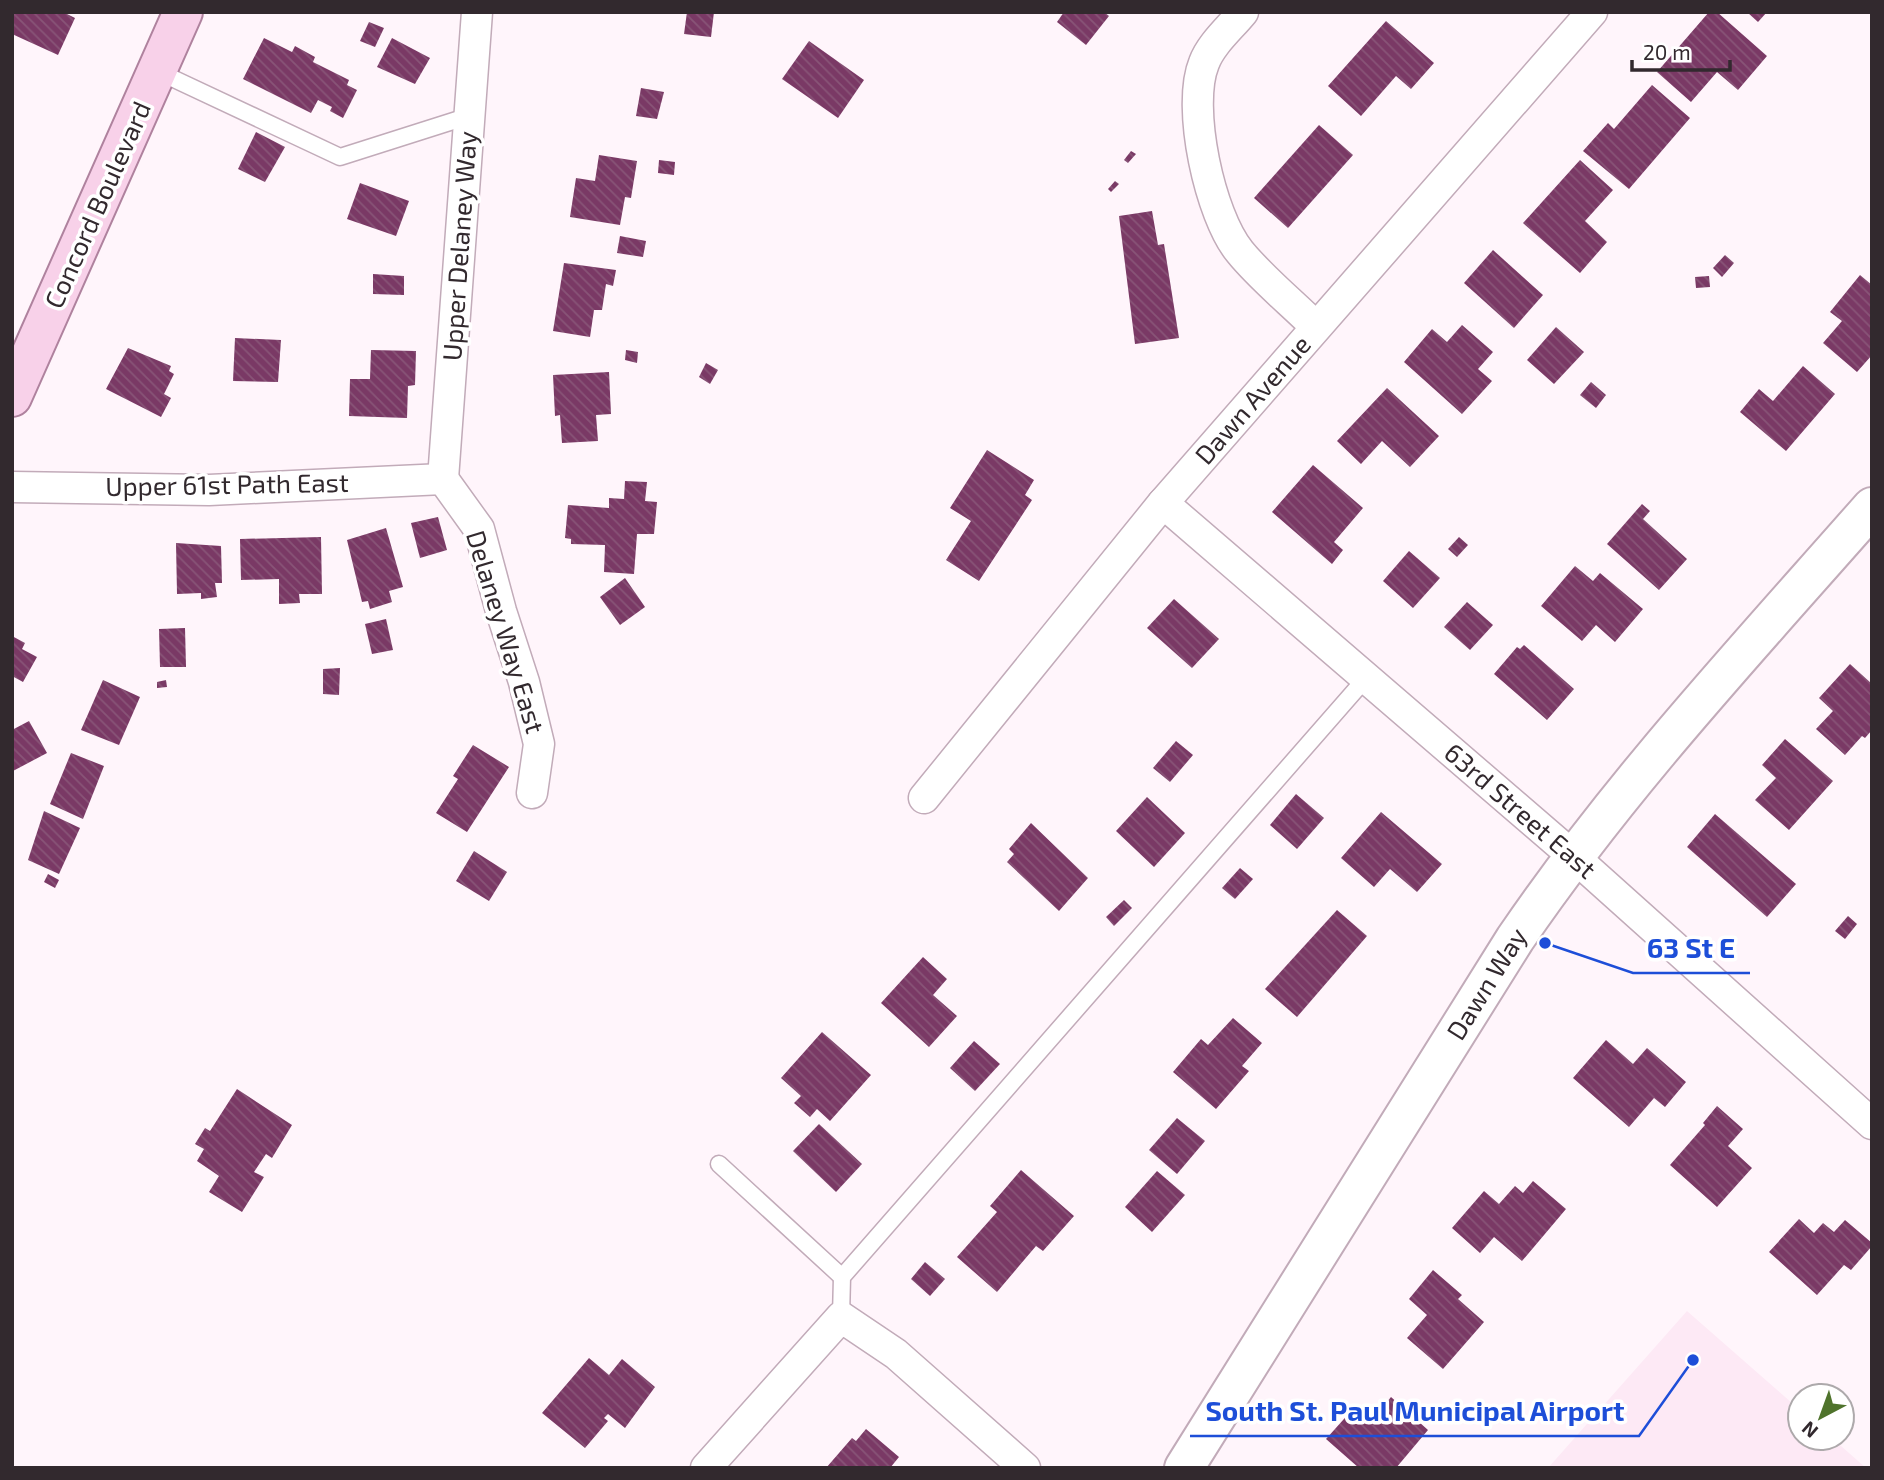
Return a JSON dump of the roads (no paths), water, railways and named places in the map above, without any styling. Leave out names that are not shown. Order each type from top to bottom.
[{"type":"main road","name":"Concord Boulevard","points":[[12,397],[183,12]]},
{"type":"street","name":"Upper Delaney Way","points":[[443,479],[477,12]]},
{"type":"street","points":[[1243,12],[1204,61],[1198,87],[1197,118],[1203,151],[1222,223],[1240,252],[1317,327]]},
{"type":"street","name":"Dawn Avenue","points":[[924,798],[1163,503],[1592,12]]},
{"type":"street","name":"Upper 61st Path East","points":[[12,486],[209,490],[443,479]]},
{"type":"street","name":"Delaney Way East","points":[[443,479],[479,529],[524,682],[539,744],[532,793]]},
{"type":"street","name":"63rd Street East","points":[[1163,503],[1573,856],[1872,1124]]},
{"type":"street","name":"Dawn Way","points":[[1184,1468],[1514,939],[1573,856],[1668,739],[1872,507]]},
{"type":"street","points":[[706,1468],[841,1317],[896,1354],[1025,1468]]},
{"type":"lane","points":[[157,71],[340,157],[470,116]]},
{"type":"lane","points":[[841,1317],[842,1277],[1366,678]]},
{"type":"lane","points":[[719,1164],[842,1277]]},
{"type":"place","name":"63 St E","points":[[1545,943]]},
{"type":"place","name":"South St. Paul Municipal Airport","points":[[1693,1360]]}]
